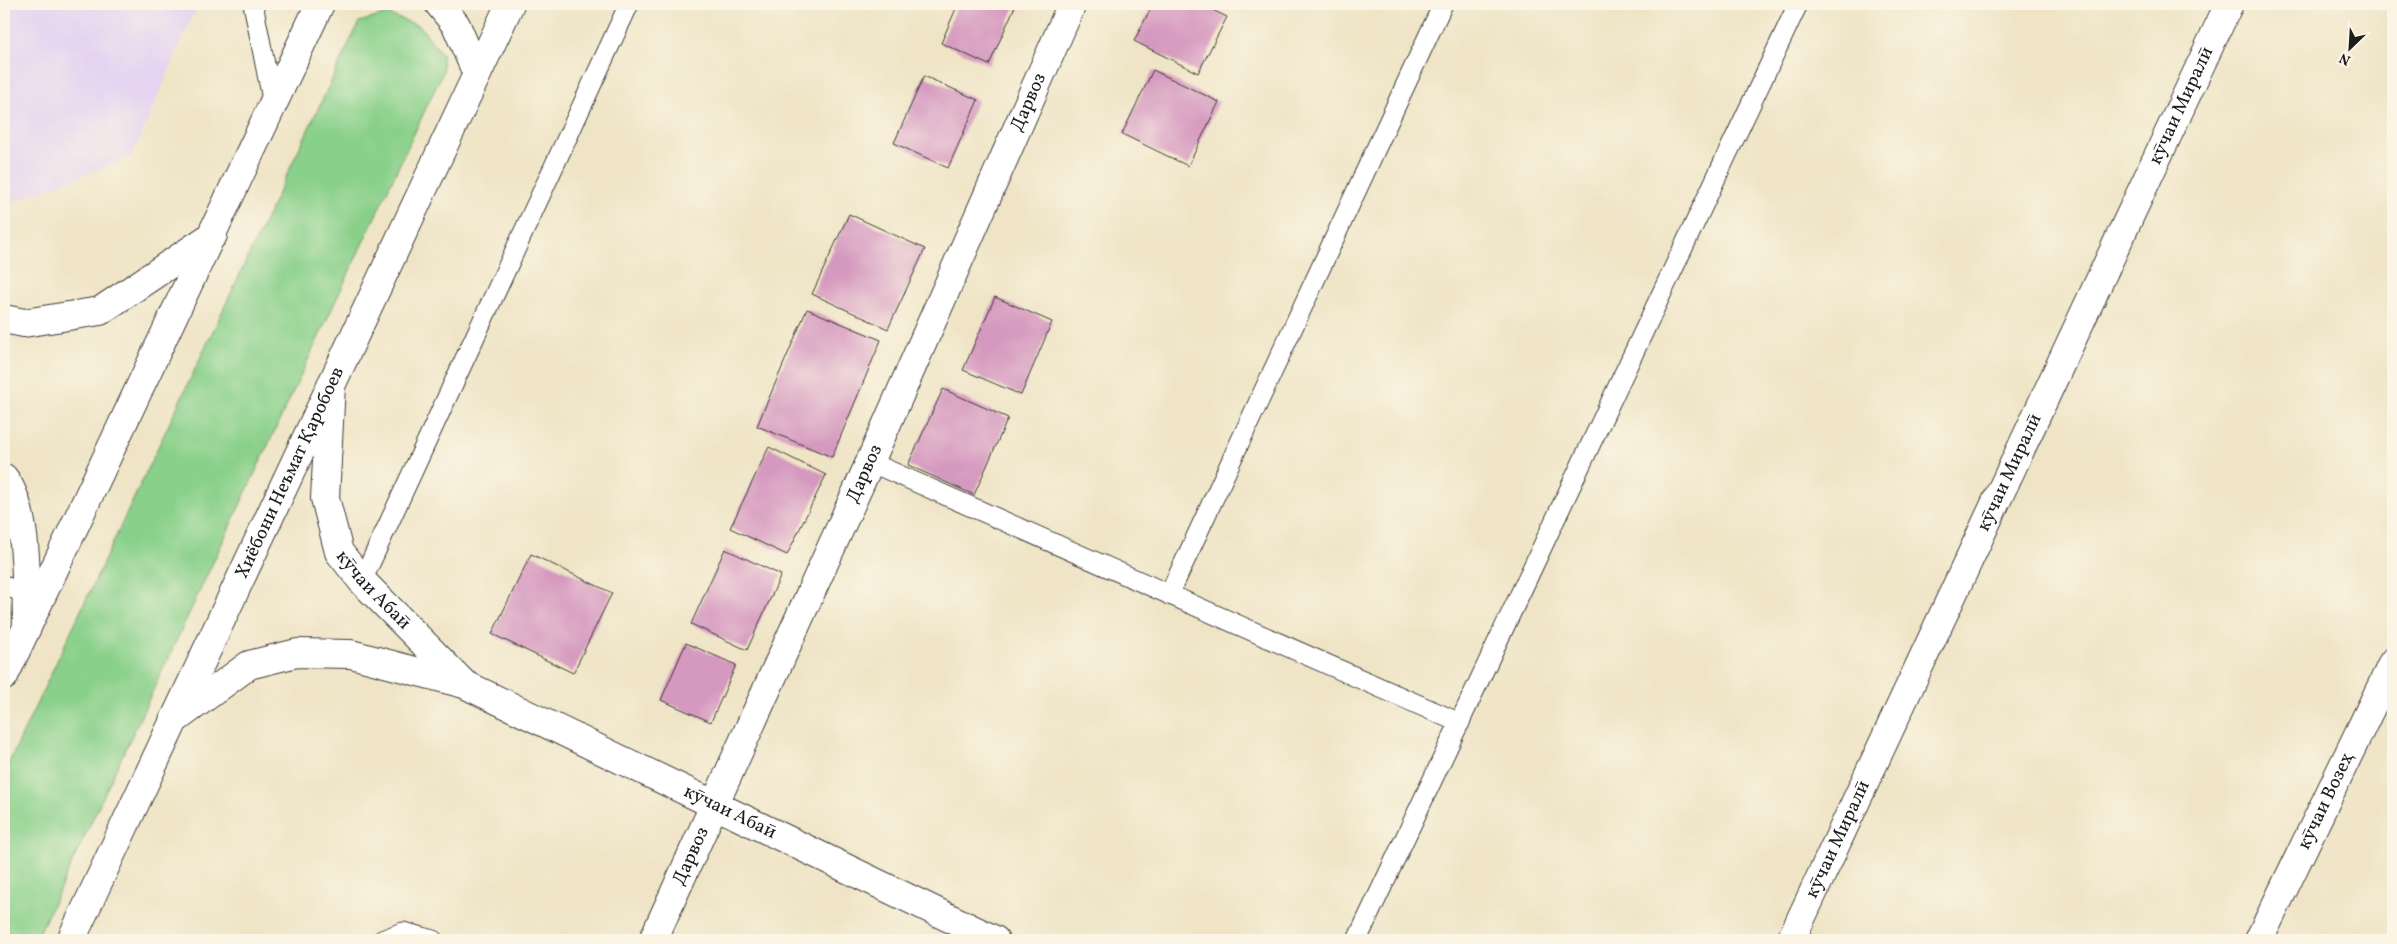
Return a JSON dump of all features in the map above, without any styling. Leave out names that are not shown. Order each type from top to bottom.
[{"type":"main road","points":[[439,4],[456,25],[477,74]]},
{"type":"main road","name":"Хиёбони Неъмат Қаробоев","points":[[71,940],[510,4]]},
{"type":"main road","name":"Дарвоз","points":[[653,940],[870,462],[1072,4]]},
{"type":"main road","name":"кӯчаи Миралӣ","points":[[1791,940],[2229,4]]},
{"type":"main road","points":[[4,676],[273,104],[322,6]]},
{"type":"main road","points":[[4,319],[24,323],[100,311],[213,235]]},
{"type":"main road","name":"кӯчаи Абаӣ","points":[[331,384],[325,498],[338,552],[362,581],[464,684]]},
{"type":"main road","points":[[4,478],[12,488],[26,552],[15,590],[27,628]]},
{"type":"main road","name":"кӯчаи Абаӣ","points":[[173,721],[249,665],[297,653],[351,654],[464,684],[995,940]]},
{"type":"main road","name":"кӯчаи Возеҳ","points":[[2259,940],[2393,662]]},
{"type":"lane","points":[[253,4],[273,104]]},
{"type":"lane","points":[[362,581],[629,4]]},
{"type":"lane","points":[[1169,596],[1443,4]]},
{"type":"lane","points":[[1357,940],[1798,4]]},
{"type":"lane","points":[[870,462],[1169,596],[1460,723]]},
{"type":"lane","points":[[382,940],[404,932],[433,940]]},
{"type":"shaded area","points":[[4,4],[198,4],[131,157],[4,205]]},
{"type":"green space","points":[[387,14],[420,26],[442,54],[443,72],[36,940],[4,940],[4,773],[359,22]]},
{"type":"building","points":[[958,4],[1016,4],[989,65],[941,43]]},
{"type":"building","points":[[1153,4],[1200,4],[1227,17],[1198,73],[1134,41]]},
{"type":"building","points":[[1153,70],[1219,102],[1188,166],[1122,134]]},
{"type":"building","points":[[924,76],[978,100],[948,168],[894,143]]},
{"type":"building","points":[[849,214],[925,249],[888,329],[812,294]]},
{"type":"building","points":[[995,297],[1052,322],[1021,395],[963,370]]},
{"type":"building","points":[[807,309],[881,340],[832,457],[757,426]]},
{"type":"building","points":[[943,389],[1008,418],[974,495],[908,465]]},
{"type":"building","points":[[769,447],[826,475],[787,555],[730,528]]},
{"type":"building","points":[[725,549],[781,575],[747,650],[691,624]]},
{"type":"building","points":[[531,554],[612,593],[573,673],[492,634]]},
{"type":"building","points":[[686,643],[736,665],[711,722],[661,700]]}]
